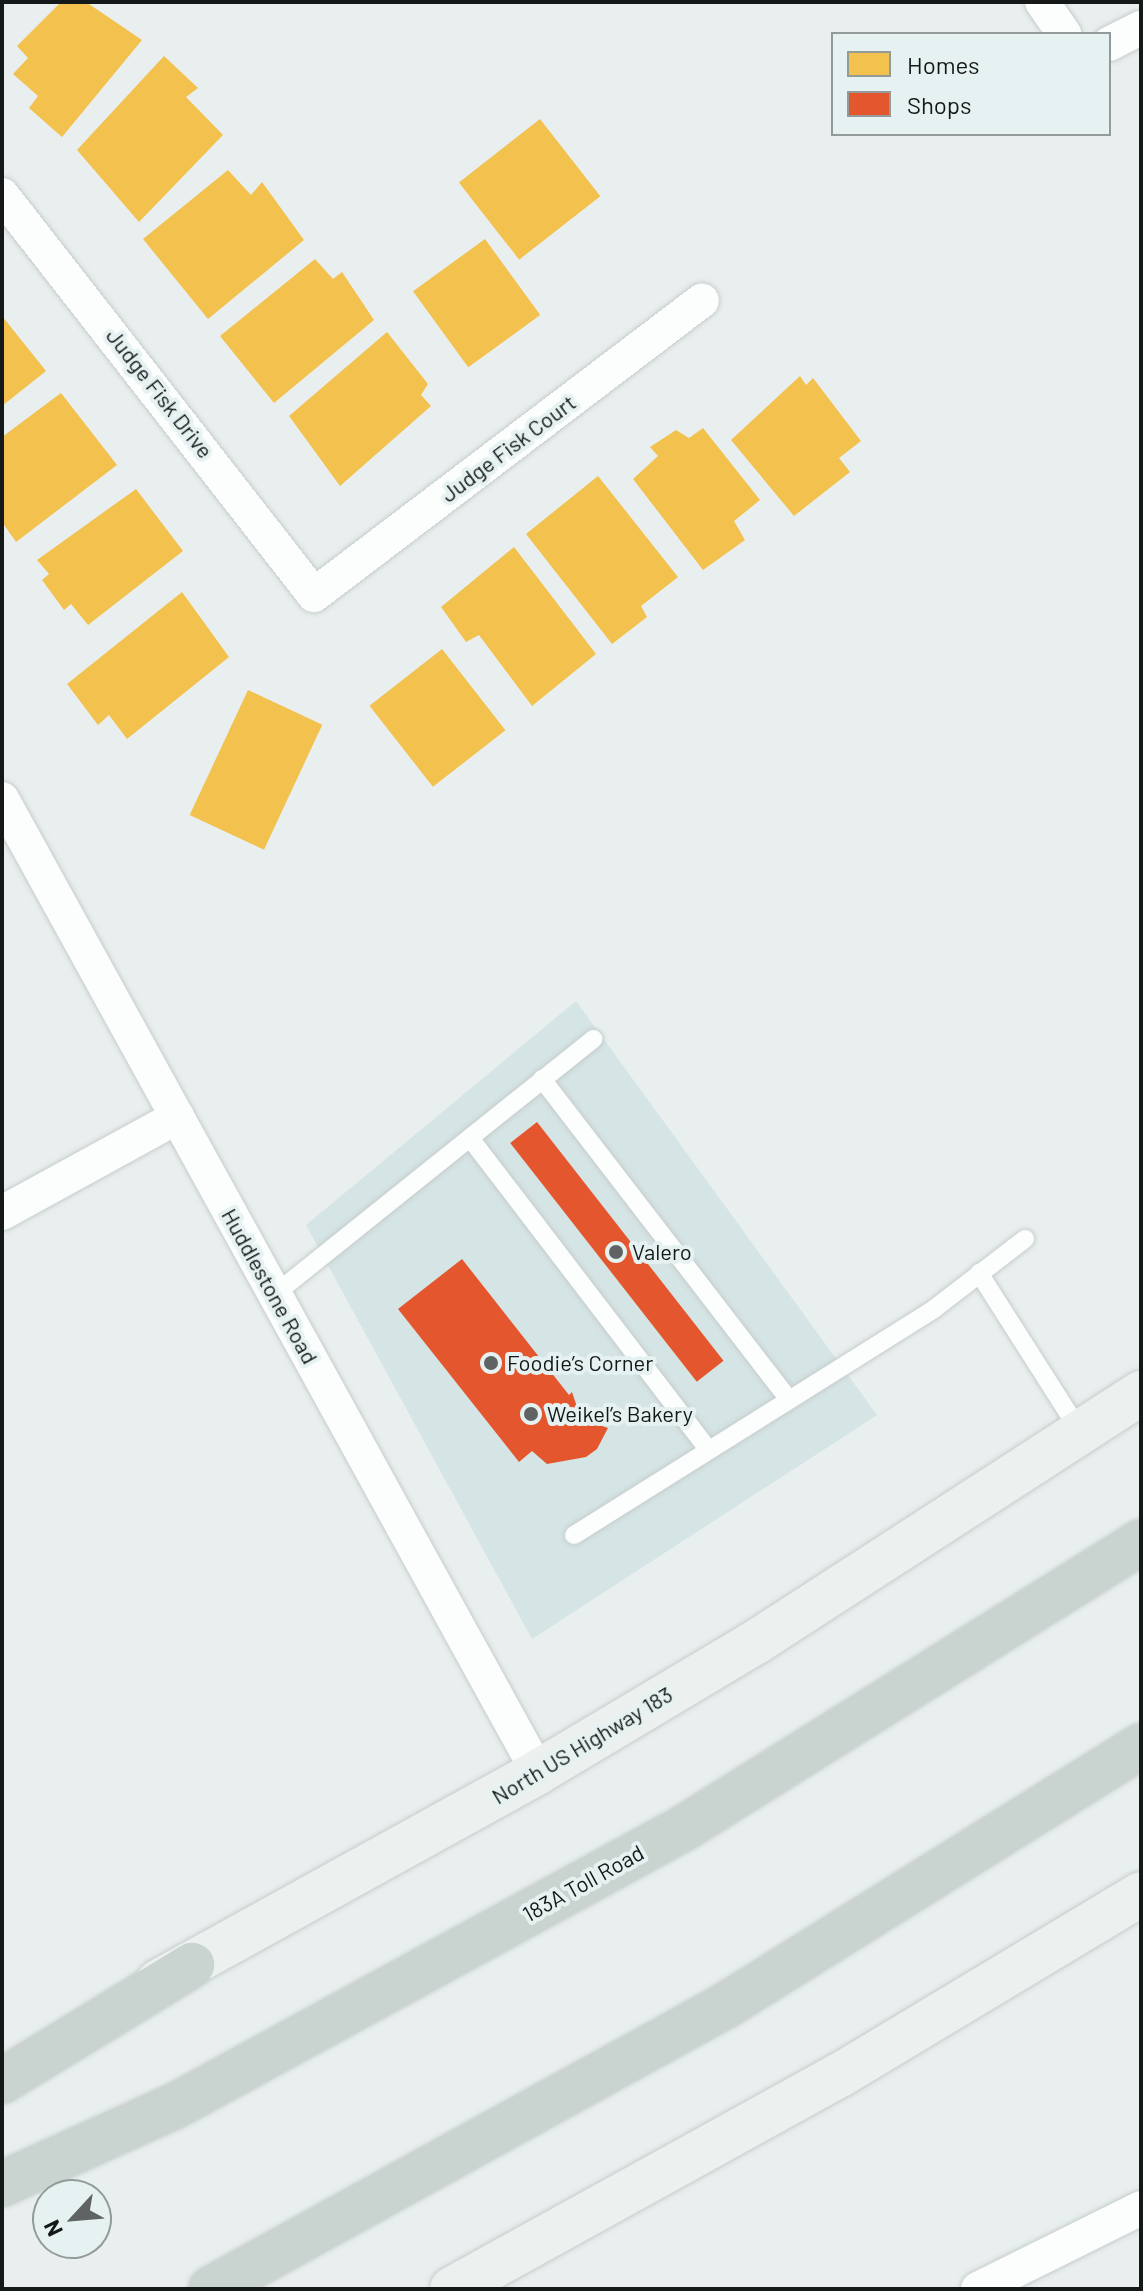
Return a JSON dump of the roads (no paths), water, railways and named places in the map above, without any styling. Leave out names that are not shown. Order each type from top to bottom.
[{"type":"highway","name":"183A Toll Road","points":[[2,2184],[175,2106],[684,1828],[1141,1542]]},
{"type":"highway","points":[[211,2289],[725,2006],[1141,1746]]},
{"type":"highway","points":[[2,2081],[192,1965]]},
{"type":"main road","name":"North US Highway 183","points":[[2,2061],[192,1965],[538,1772],[756,1642],[1141,1393]]},
{"type":"main road","points":[[452,2289],[840,2075],[1141,1894]]},
{"type":"street","points":[[1042,2],[1063,32]]},
{"type":"street","points":[[1111,43],[1141,28]]},
{"type":"street","name":"Judge Fisk Drive","points":[[2,195],[314,595]]},
{"type":"street","name":"Judge Fisk Court","points":[[314,595],[702,301]]},
{"type":"street","name":"Huddlestone Road","points":[[2,799],[538,1772]]},
{"type":"street","points":[[2,1213],[177,1117]]},
{"type":"street","points":[[978,2289],[1141,2208]]},
{"type":"lane","points":[[275,1294],[593,1039]]},
{"type":"lane","points":[[542,1079],[788,1398]]},
{"type":"lane","points":[[470,1138],[707,1448]]},
{"type":"lane","points":[[574,1535],[707,1448],[934,1309],[1025,1239]]},
{"type":"lane","points":[[979,1273],[1081,1433]]},
{"type":"place","name":"Valero","points":[[616,1252]]},
{"type":"place","name":"Foodie’s Corner","points":[[491,1363]]},
{"type":"place","name":"Weikel’s Bakery","points":[[531,1414]]}]
